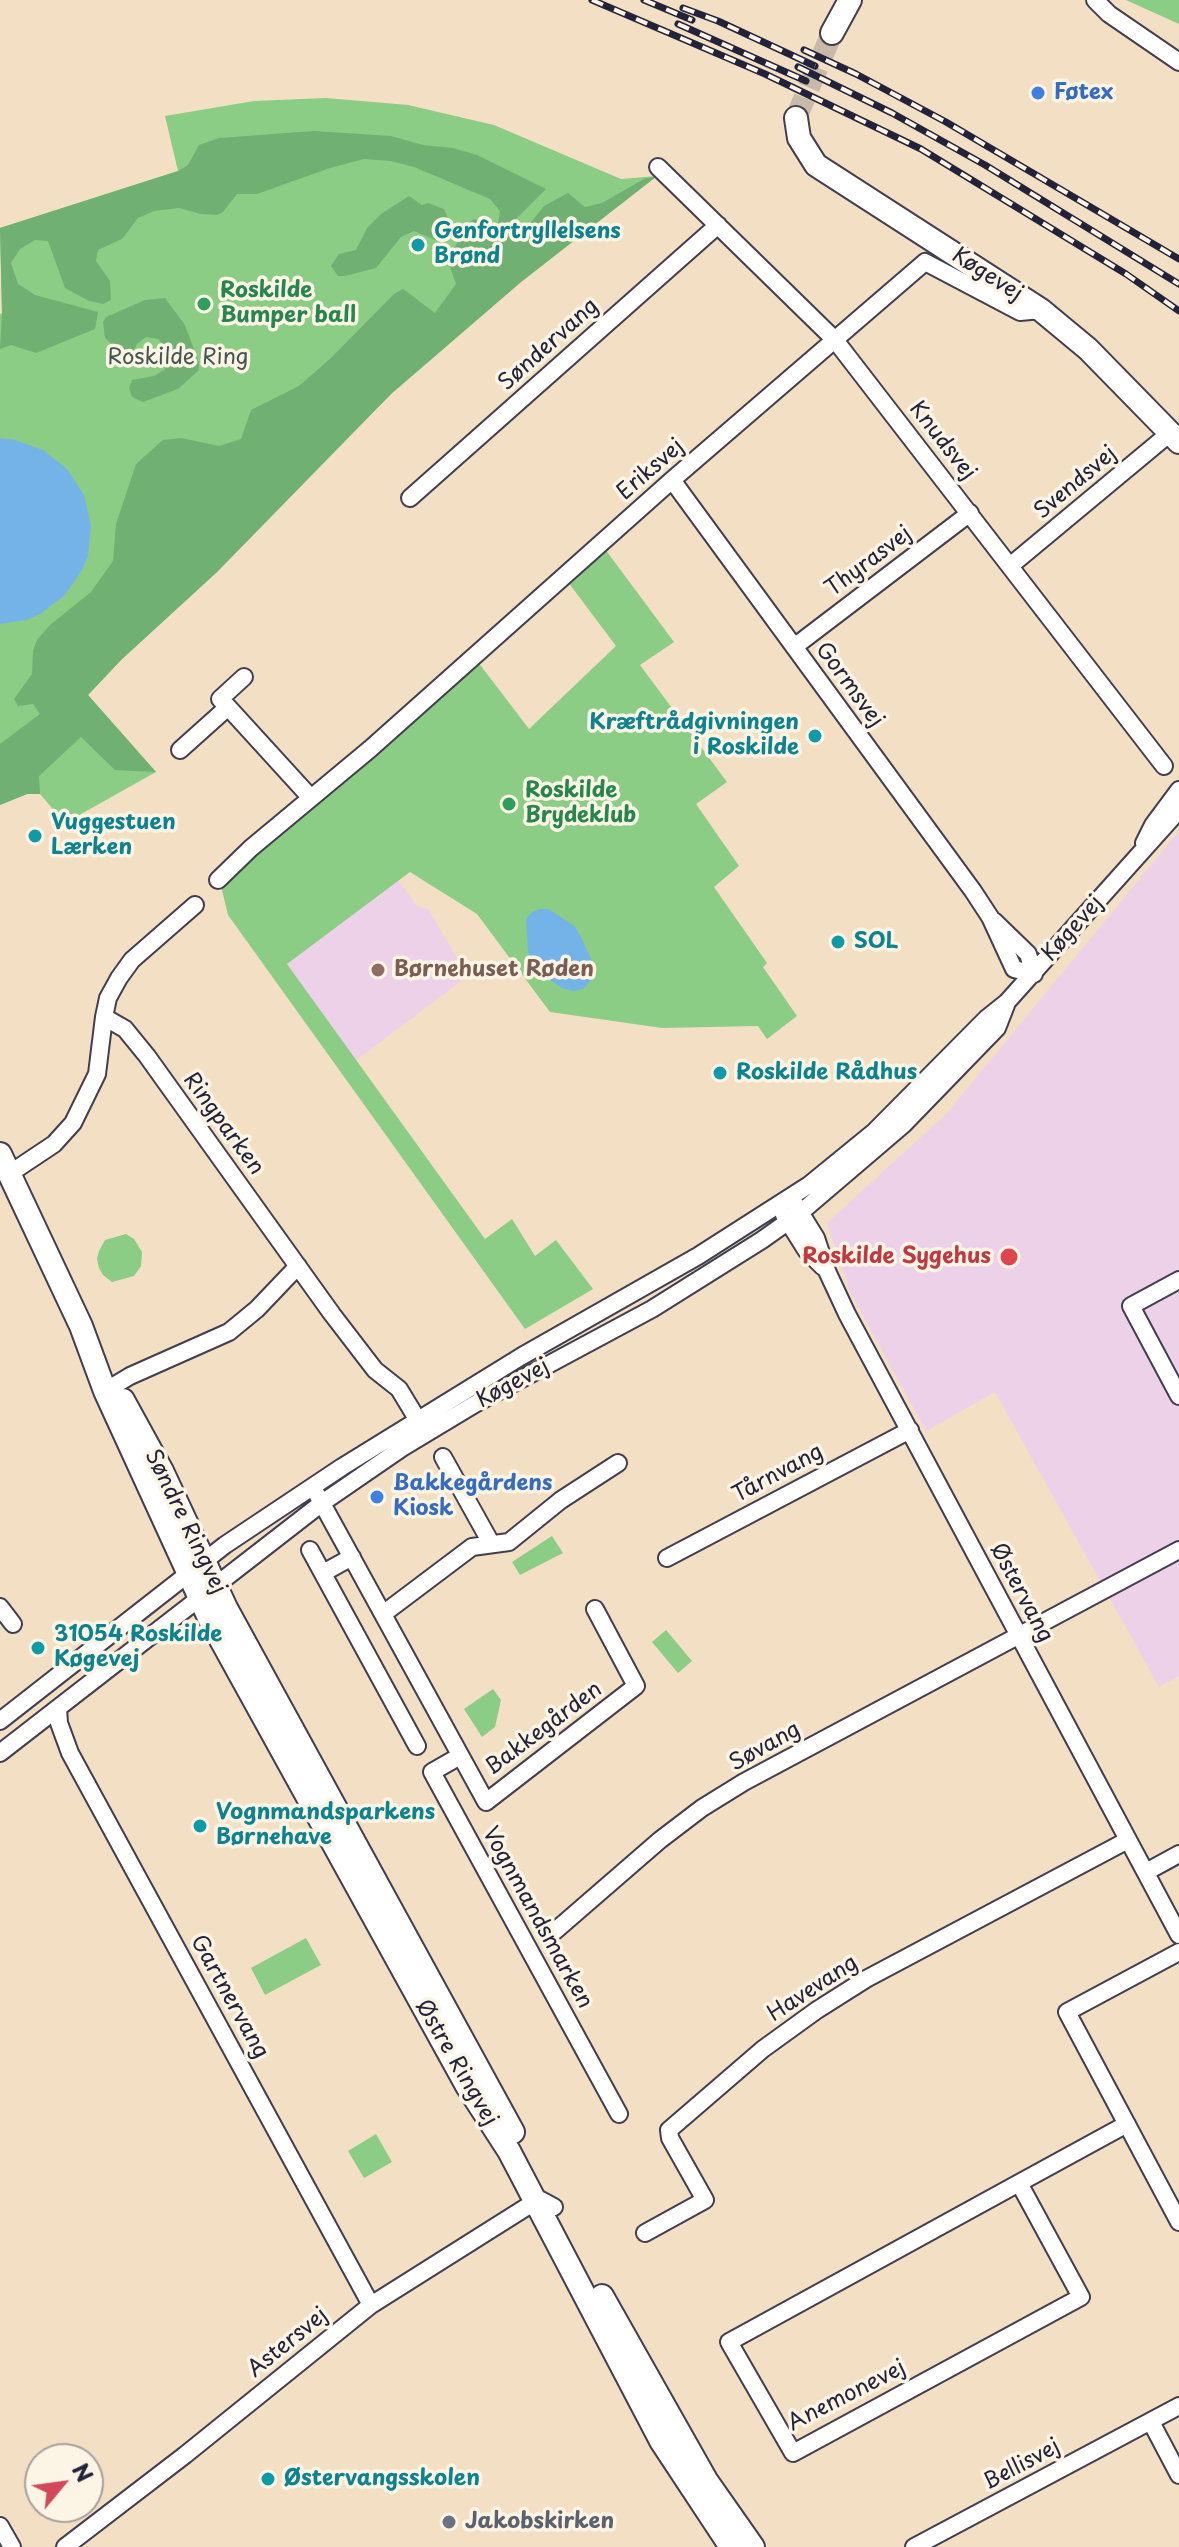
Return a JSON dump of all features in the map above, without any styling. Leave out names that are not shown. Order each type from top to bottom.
[{"type":"main road","points":[[832,33],[850,0]]},
{"type":"main road","name":"Køgevej","points":[[796,118],[799,138],[816,165],[1041,310],[1088,349],[1175,438]]},
{"type":"main road","name":"Søndre Ringvej","points":[[4,1164],[196,1567]]},
{"type":"main road","name":"Østre Ringvej","points":[[196,1567],[467,2086],[545,2204],[654,2429],[731,2547]]},
{"type":"main road","name":"Søndre Ringvej","points":[[208,1591],[287,1719]]},
{"type":"main road","name":"Østre Ringvej","points":[[287,1719],[545,2204],[706,2480],[753,2547]]},
{"type":"street","points":[[1095,0],[1109,14],[1177,59]]},
{"type":"street","name":"Knudsvej","points":[[658,167],[835,340],[1164,766]]},
{"type":"street","name":"Søndervang","points":[[410,498],[718,225]]},
{"type":"street","name":"Eriksvej","points":[[218,880],[925,262],[1020,312],[1041,310]]},
{"type":"street","name":"Svendsvej","points":[[1010,566],[1175,438]]},
{"type":"street","name":"Gormsvej","points":[[672,480],[990,917],[1028,954],[1034,974]]},
{"type":"street","name":"Thyrasvej","points":[[794,647],[970,513]]},
{"type":"street","points":[[244,677],[220,699],[311,798]]},
{"type":"street","points":[[180,750],[228,707]]},
{"type":"street","name":"Køgevej","points":[[0,1753],[422,1426],[522,1356],[698,1256],[784,1202],[874,1132],[1034,974],[1174,816],[1179,790]]},
{"type":"street","points":[[4,1164],[54,1144],[73,1123],[97,1074],[108,998],[132,960],[195,905]]},
{"type":"street","name":"Køgevej","points":[[0,1721],[196,1567],[313,1486],[422,1426],[652,1309],[794,1217],[903,1125],[997,1028],[1007,1002]]},
{"type":"street","name":"Ringparken","points":[[104,1017],[125,1029],[147,1056],[375,1370],[403,1395],[422,1426]]},
{"type":"street","name":"Østervang","points":[[784,1202],[794,1217],[806,1250],[827,1271],[1179,1935]]},
{"type":"street","points":[[110,1388],[229,1332],[257,1309],[298,1266]]},
{"type":"street","points":[[1179,1280],[1131,1306],[1179,1396]]},
{"type":"street","name":"Tårnvang","points":[[667,1558],[910,1430]]},
{"type":"street","points":[[443,1457],[491,1543]]},
{"type":"street","points":[[383,1614],[472,1547],[509,1542],[561,1500],[618,1463]]},
{"type":"street","name":"Vognmandsmarken","points":[[313,1486],[486,1802]]},
{"type":"street","points":[[310,1550],[417,1746]]},
{"type":"street","name":"Søvang","points":[[555,1931],[660,1840],[702,1808],[744,1782],[1179,1550]]},
{"type":"street","points":[[323,1573],[352,1557]]},
{"type":"street","points":[[0,1607],[13,1624]]},
{"type":"street","name":"Bakkegården","points":[[486,1802],[636,1686],[595,1609]]},
{"type":"street","name":"Gartnervang","points":[[58,1708],[59,1723],[70,1753],[371,2305]]},
{"type":"street","name":"Vognmandsmarken","points":[[460,1756],[432,1772],[619,2114]]},
{"type":"street","name":"Havevang","points":[[645,2233],[705,2200],[670,2138],[669,2130],[763,2049],[866,1979],[1128,1840]]},
{"type":"street","points":[[1146,1872],[1179,1854]]},
{"type":"street","points":[[1179,1952],[1067,2012],[1179,2222]]},
{"type":"street","name":"Anemonevej","points":[[1019,2183],[1081,2297],[793,2453],[729,2342],[1019,2183],[1127,2124]]},
{"type":"street","name":"Astersvej","points":[[65,2547],[371,2305],[545,2204]]},
{"type":"street","name":"Bellisvej","points":[[914,2547],[1179,2406]]},
{"type":"street","points":[[1151,2422],[1179,2475]]},
{"type":"street","points":[[0,2526],[12,2547]]},
{"type":"shaded area","name":"Roskilde Sygehus","points":[[1179,831],[1179,1676],[1159,1687],[995,1392],[926,1431],[850,1292],[827,1223],[946,1114]]},
{"type":"shaded area","name":"Børnehuset Røden","points":[[398,880],[417,906],[428,909],[468,976],[355,1061],[287,964]]},
{"type":"green space","points":[[1126,0],[1179,0],[1179,24]]},
{"type":"green space","name":"Roskilde Ring","points":[[326,98],[408,105],[494,125],[621,179],[657,176],[521,282],[391,394],[217,572],[121,660],[88,695],[156,772],[65,823],[40,794],[27,794],[0,805],[0,228],[178,171],[165,116],[254,101]]},
{"type":"green space","points":[[314,131],[391,136],[423,145],[453,148],[477,155],[546,189],[512,223],[498,223],[500,211],[490,199],[414,167],[364,159],[257,194],[237,194],[217,215],[179,208],[154,211],[138,218],[122,239],[98,250],[96,261],[110,281],[111,300],[103,304],[89,301],[65,288],[48,241],[35,240],[20,249],[11,263],[18,284],[35,295],[98,312],[95,329],[36,353],[11,345],[0,349],[0,228],[178,171],[188,165],[199,145],[219,138]]},
{"type":"green space","points":[[657,176],[521,282],[391,394],[217,572],[121,660],[88,695],[156,772],[115,770],[81,737],[39,776],[40,794],[27,794],[0,805],[0,744],[40,714],[33,704],[18,706],[14,699],[32,674],[37,640],[50,625],[91,592],[113,561],[116,524],[136,464],[163,440],[181,438],[219,446],[241,439],[251,410],[299,386],[394,294],[403,289],[435,313],[456,284],[449,256],[462,235],[454,232],[446,240],[435,240],[414,231],[401,237],[376,268],[345,276],[338,276],[331,266],[339,254],[356,250],[367,228],[381,214],[409,196],[422,205],[428,203],[444,209],[450,223],[460,227],[475,219],[490,226],[504,239],[527,227],[544,206],[568,193],[585,207],[602,203],[644,179]]},
{"type":"green space","points":[[165,298],[185,325],[199,370],[178,389],[143,402],[132,397],[129,388],[132,380],[154,376],[165,369],[167,349],[158,339],[146,337],[133,352],[114,346],[105,338],[103,322],[106,317],[145,300]]},
{"type":"green space","points":[[605,549],[674,642],[640,665],[727,782],[696,804],[739,866],[714,887],[767,963],[763,967],[797,1016],[767,1039],[758,1026],[662,1028],[550,1012],[477,914],[410,872],[287,964],[485,1239],[512,1219],[535,1256],[556,1240],[593,1289],[525,1329],[228,915],[221,886],[478,662],[529,729],[616,646],[568,582]]},
{"type":"green space","points":[[126,1234],[134,1239],[142,1252],[141,1266],[134,1276],[112,1282],[99,1268],[99,1251],[105,1240]]},
{"type":"green space","points":[[552,1536],[563,1553],[520,1575],[512,1562]]},
{"type":"green space","points":[[666,1630],[692,1661],[678,1673],[652,1642]]},
{"type":"green space","points":[[493,1689],[501,1700],[495,1727],[482,1737],[464,1709]]},
{"type":"green space","points":[[306,1938],[321,1965],[265,1995],[251,1968]]},
{"type":"green space","points":[[376,2134],[392,2162],[364,2178],[348,2151]]},
{"type":"water","points":[[0,438],[43,450],[67,469],[84,495],[91,525],[88,556],[65,595],[40,614],[26,620],[0,624]]},
{"type":"water","points":[[539,909],[548,909],[558,915],[574,926],[580,935],[594,965],[595,976],[583,989],[574,991],[562,988],[535,966],[528,952],[526,919]]},
{"type":"tunnel","points":[[796,118],[832,33]]},
{"type":"railway","points":[[592,0],[765,74],[921,149],[1126,274],[1179,311]]},
{"type":"railway","points":[[644,0],[692,20]]},
{"type":"railway","points":[[683,8],[815,66]]},
{"type":"railway","points":[[678,24],[806,81]]},
{"type":"railway","points":[[804,50],[946,122],[1179,259]]},
{"type":"railway","points":[[798,67],[892,113],[985,165],[1179,284]]},
{"type":"place","name":"Føtex","points":[[1038,93]]},
{"type":"place","name":"Genfortryllelsens Brønd","points":[[418,245]]},
{"type":"place","name":"Roskilde Bumper ball","points":[[204,304]]},
{"type":"place","name":"Kræftrådgivningen i Roskilde","points":[[815,736]]},
{"type":"place","name":"Roskilde Brydeklub","points":[[509,804]]},
{"type":"place","name":"Vuggestuen Lærken","points":[[35,836]]},
{"type":"place","name":"SOL","points":[[838,942]]},
{"type":"place","name":"Børnehuset Røden","points":[[378,970]]},
{"type":"place","name":"Roskilde Rådhus","points":[[720,1073]]},
{"type":"place","name":"Roskilde Sygehus","points":[[1009,1257]]},
{"type":"place","name":"Bakkegårdens Kiosk","points":[[377,1497]]},
{"type":"place","name":"31054 Roskilde Køgevej","points":[[38,1648]]},
{"type":"place","name":"Vognmandsparkens Børnehave","points":[[200,1826]]},
{"type":"place","name":"Østervangsskolen","points":[[268,2479]]},
{"type":"place","name":"Jakobskirken","points":[[449,2522]]}]
